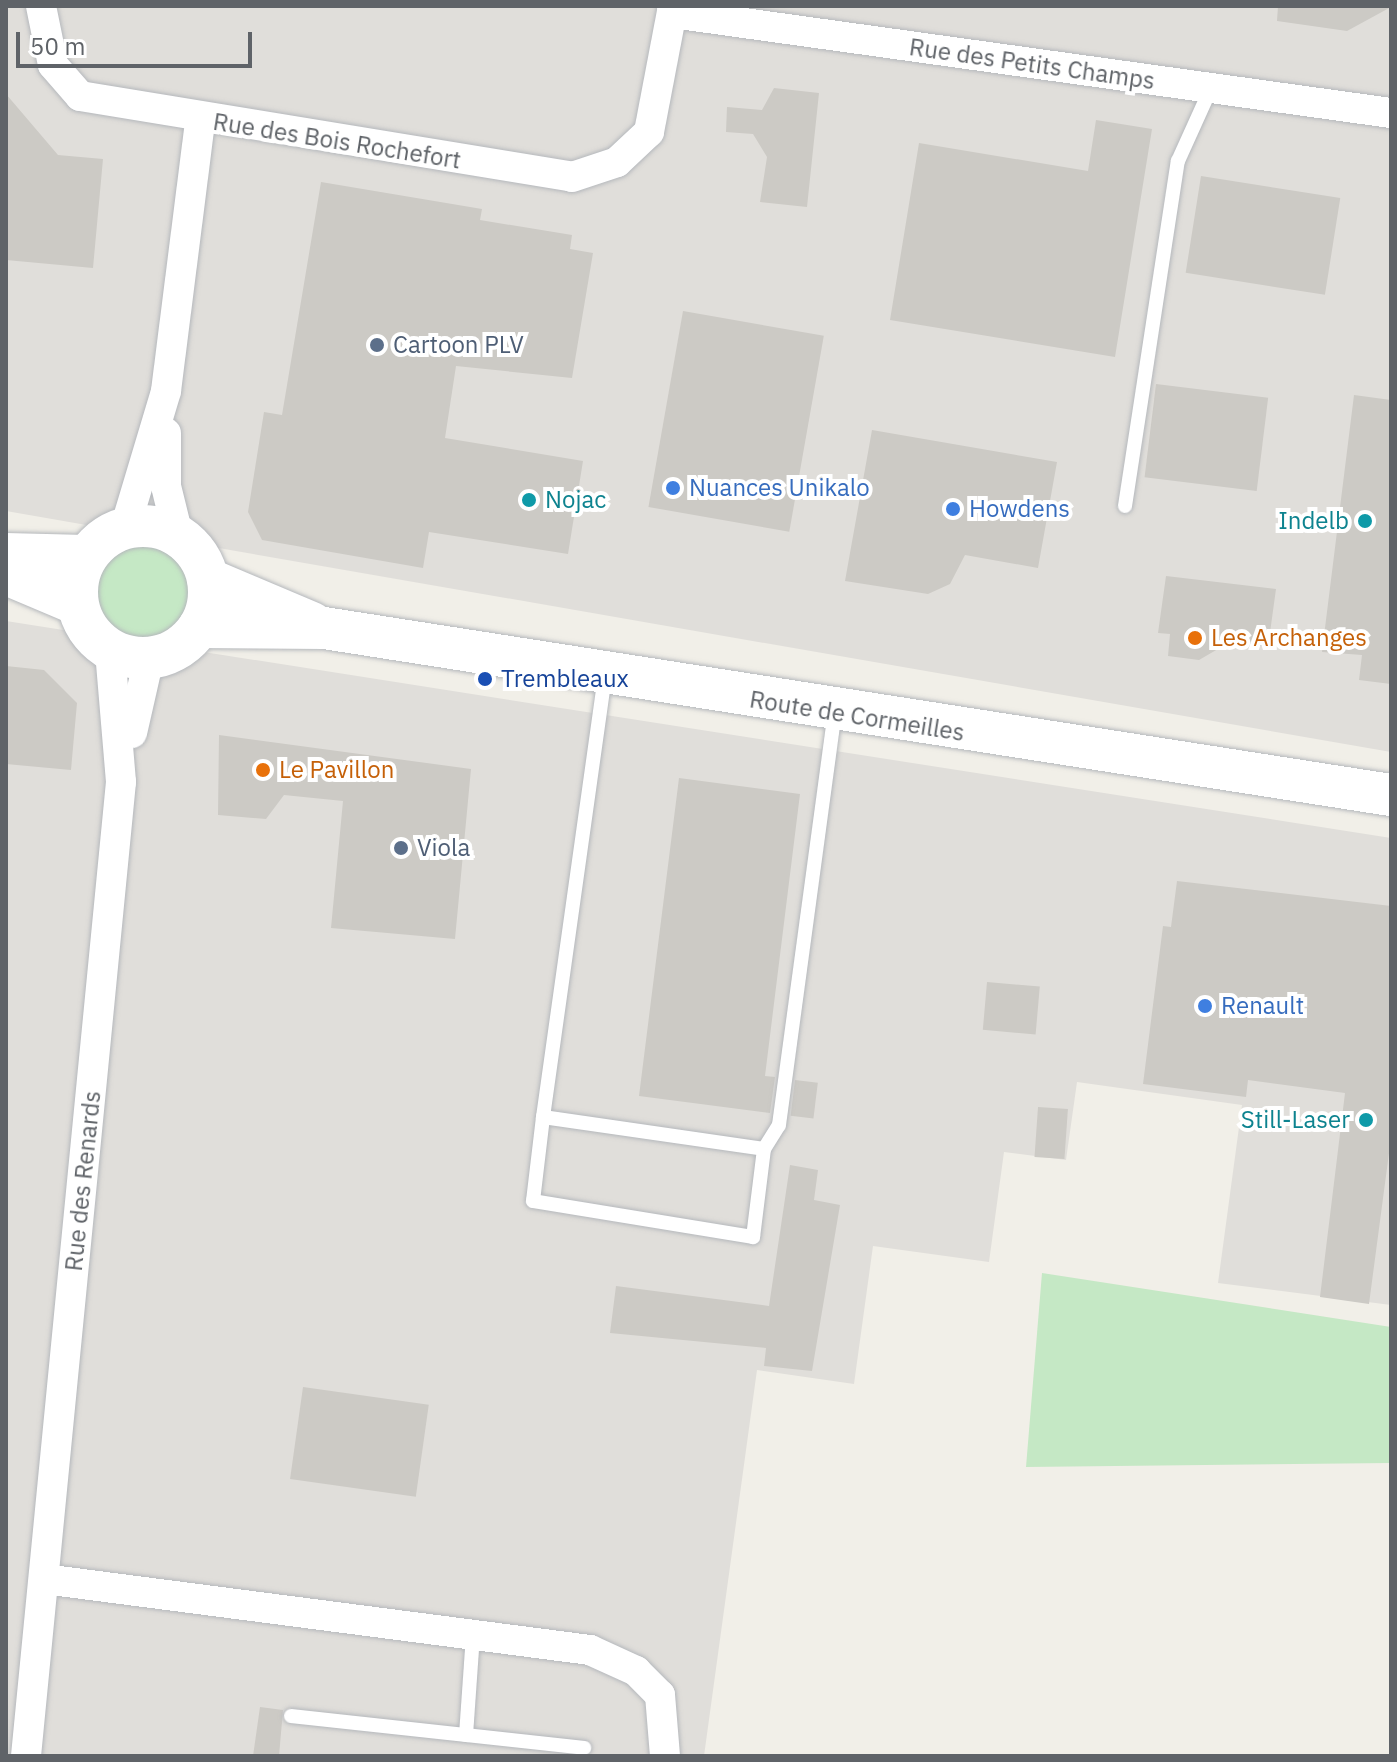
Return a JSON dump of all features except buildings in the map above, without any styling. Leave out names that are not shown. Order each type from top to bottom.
[{"type":"main road","points":[[6,554],[86,556],[125,528],[178,535],[208,579],[199,627],[178,648],[130,654],[77,604],[6,574]]},
{"type":"main road","points":[[77,604],[86,556]]},
{"type":"main road","name":"Route de Cormeilles","points":[[208,579],[324,628]]},
{"type":"main road","name":"Route de Cormeilles","points":[[199,627],[324,628],[835,713],[1391,795]]},
{"type":"street","points":[[41,6],[53,65],[80,96],[200,120]]},
{"type":"street","name":"Rue des Bois Rochefort","points":[[125,528],[166,391],[200,120],[572,177],[617,162],[649,132],[673,9]]},
{"type":"street","name":"Rue des Petits Champs","points":[[673,9],[1210,90],[1391,113]]},
{"type":"street","points":[[166,391],[166,486],[178,535]]},
{"type":"street","name":"Rue des Renards","points":[[26,1756],[121,782],[130,654]]},
{"type":"street","name":"Rue des Renards","points":[[121,782],[130,654]]},
{"type":"street","points":[[44,1579],[590,1650],[636,1671],[660,1695],[665,1756]]},
{"type":"lane","points":[[1125,506],[1178,161],[1210,90]]},
{"type":"lane","points":[[605,676],[533,1201],[753,1237],[764,1149],[779,1125],[835,713]]},
{"type":"lane","points":[[543,1117],[764,1149]]},
{"type":"lane","points":[[466,1735],[473,1635]]},
{"type":"lane","points":[[291,1716],[584,1748]]},
{"type":"shaded area","points":[[6,6],[1391,6],[1391,752],[6,511]]},
{"type":"shaded area","points":[[6,621],[1391,838],[1391,1305],[1218,1283],[1242,1105],[1077,1082],[1066,1160],[1004,1152],[989,1262],[873,1246],[854,1384],[757,1370],[704,1756],[6,1756]]},
{"type":"green space","points":[[142,545],[160,549],[175,559],[185,574],[189,592],[185,610],[175,625],[160,635],[142,639],[124,635],[109,625],[99,610],[95,592],[99,574],[109,559],[124,549]]},
{"type":"green space","points":[[1042,1273],[1391,1327],[1391,1463],[1026,1467]]},
{"type":"place","name":"Cartoon PLV","points":[[377,345]]},
{"type":"place","name":"Nuances Unikalo","points":[[673,488]]},
{"type":"place","name":"Nojac","points":[[529,500]]},
{"type":"place","name":"Howdens","points":[[953,509]]},
{"type":"place","name":"Indelb","points":[[1365,521]]},
{"type":"place","name":"Les Archanges","points":[[1195,638]]},
{"type":"place","name":"Trembleaux","points":[[485,679]]},
{"type":"place","name":"Le Pavillon","points":[[263,770]]},
{"type":"place","name":"Viola","points":[[401,848]]},
{"type":"place","name":"Renault","points":[[1205,1006]]},
{"type":"place","name":"Still-Laser","points":[[1366,1120]]}]
